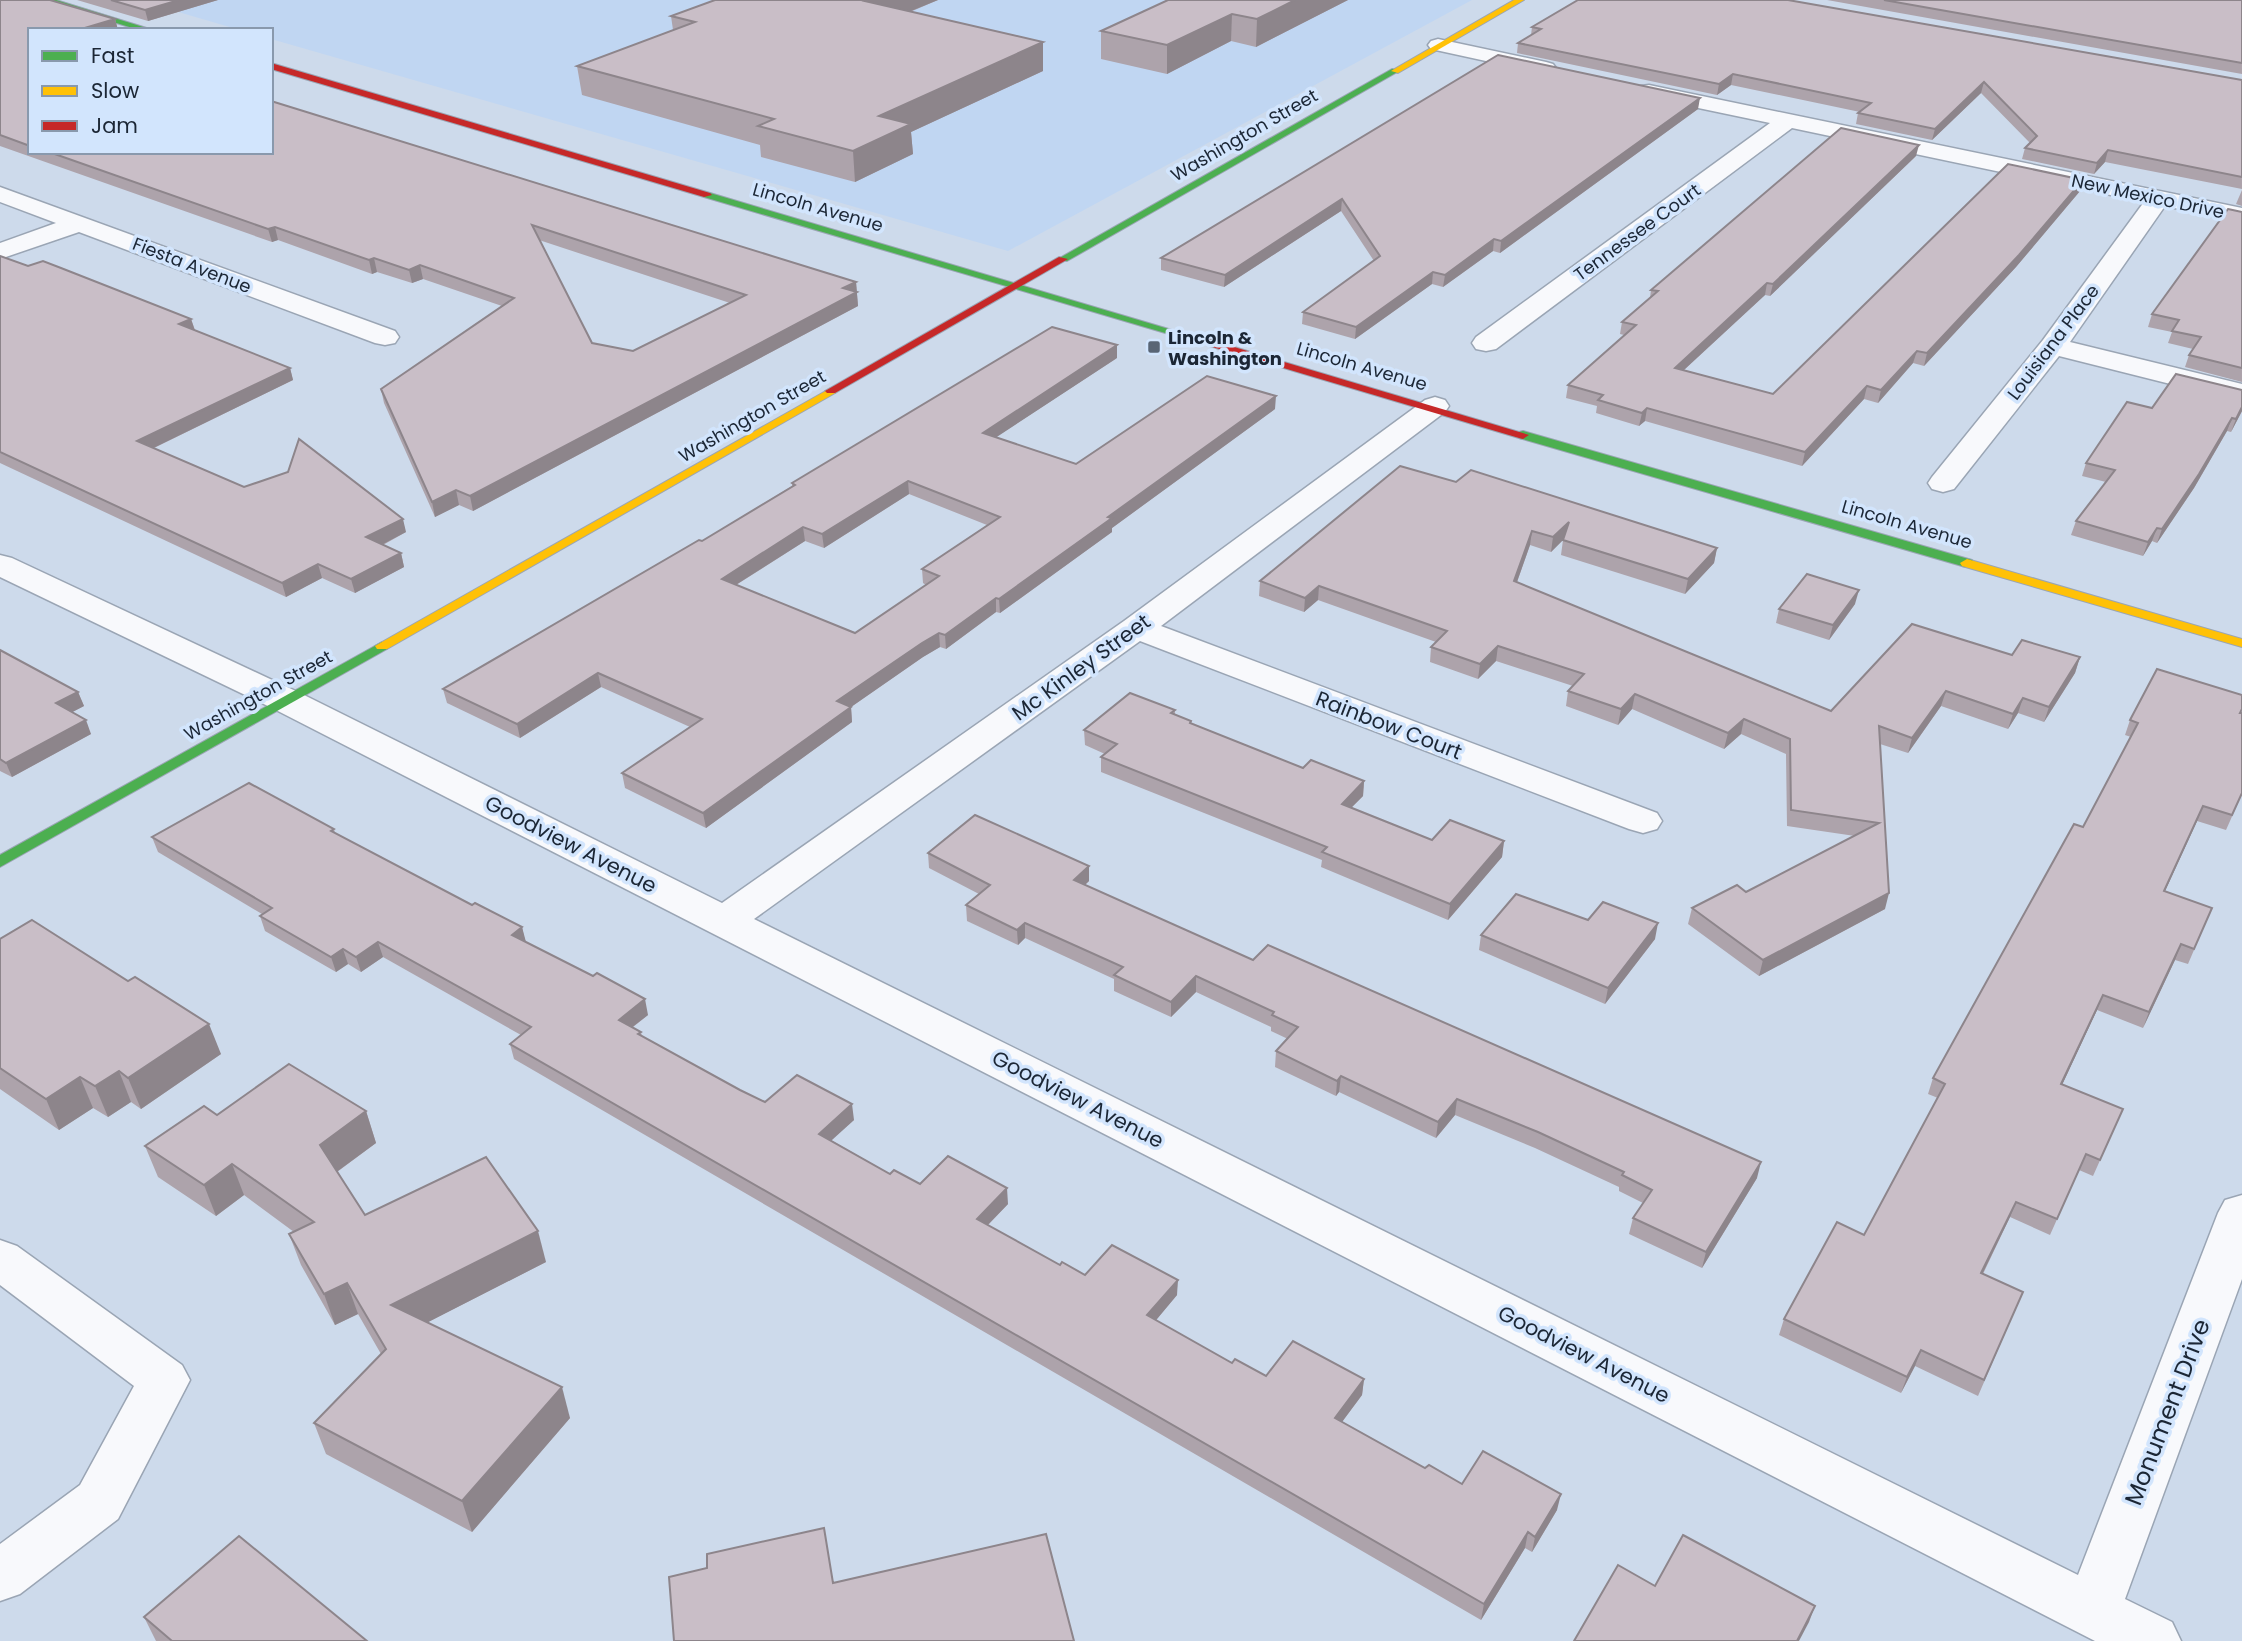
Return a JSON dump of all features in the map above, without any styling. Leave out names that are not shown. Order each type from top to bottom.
[{"type":"street","points":[[47,0],[142,28]]},
{"type":"street","name":"Washington Street","points":[[0,862],[1020,286],[1520,0]]},
{"type":"street","points":[[1438,45],[1572,74]]},
{"type":"street","name":"Lincoln Avenue","points":[[273,67],[2242,643]]},
{"type":"street","name":"New Mexico Drive","points":[[1626,86],[2242,215]]},
{"type":"street","name":"Tennessee Court","points":[[1486,343],[1787,121]]},
{"type":"street","name":"Fiesta Avenue","points":[[0,194],[385,337]]},
{"type":"street","name":"Louisiana Place","points":[[1943,482],[2053,346],[2159,198]]},
{"type":"street","points":[[0,251],[79,223]]},
{"type":"street","points":[[2053,346],[2242,393]]},
{"type":"street","name":"Mc Kinley Street","points":[[724,921],[1136,628],[1435,406]]},
{"type":"street","name":"Goodview Avenue","points":[[0,565],[287,701],[2152,1641]]},
{"type":"street","name":"Rainbow Court","points":[[1136,628],[1643,821]]},
{"type":"street","name":"Monument Drive","points":[[2093,1611],[2242,1213]]},
{"type":"street","points":[[0,1259],[164,1380],[99,1502],[0,1576]]},
{"type":"shaded area","points":[[137,0],[1472,0],[1008,251],[273,40],[273,28],[233,28]]},
{"type":"building","points":[[0,0],[50,0],[115,19],[85,28],[28,28],[28,145],[0,135]]},
{"type":"building","points":[[111,0],[179,0],[145,10]]},
{"type":"building","points":[[715,0],[868,0],[865,1],[1043,42],[879,116],[911,124],[853,151],[758,126],[774,119],[577,66],[695,22],[671,16]]},
{"type":"building","points":[[1168,0],[1295,0],[1257,19],[1232,14],[1167,45],[1101,31]]},
{"type":"building","points":[[1578,0],[1788,0],[2242,80],[2242,177],[2108,150],[2097,163],[2025,148],[2037,136],[1984,82],[1935,129],[1858,113],[1871,103],[1733,74],[1719,84],[1518,43],[1541,29],[1532,27]]},
{"type":"building","points":[[1884,0],[2242,0],[2242,63]]},
{"type":"building","points":[[1498,55],[1700,98],[1501,241],[1494,239],[1445,275],[1433,272],[1356,327],[1303,312],[1380,256],[1342,199],[1225,275],[1161,258]]},
{"type":"building","points":[[273,102],[856,282],[843,288],[857,292],[470,496],[456,490],[432,502],[381,389],[514,298],[420,265],[409,270],[374,258],[369,260],[275,227],[268,229],[55,154],[273,154]],"holes":[[[532,225],[746,295],[633,351],[592,343]]]},
{"type":"building","points":[[1841,128],[1919,145],[1773,284],[1767,283],[1675,368],[1773,394],[2008,164],[2083,180],[2019,255],[1927,353],[1917,351],[1881,390],[1867,386],[1805,452],[1647,408],[1642,413],[1598,400],[1603,395],[1568,385],[1636,325],[1622,322],[1658,291],[1651,290]]},
{"type":"building","points":[[2228,209],[2242,212],[2242,368],[2189,355],[2201,337],[2172,331],[2179,320],[2152,314]]},
{"type":"building","points":[[0,256],[28,266],[43,261],[191,319],[179,324],[290,368],[137,441],[244,487],[288,472],[299,439],[403,519],[366,537],[401,553],[351,579],[318,564],[282,583],[0,452]]},
{"type":"building","points":[[1052,327],[1117,345],[983,433],[1076,464],[1207,376],[1276,396],[999,599],[996,598],[945,635],[939,633],[922,643],[837,701],[851,707],[703,813],[622,773],[702,719],[598,673],[517,724],[443,689],[699,540],[702,541],[795,485],[792,483]],"holes":[[[908,481],[1000,517],[922,569],[939,576],[855,633],[722,579],[803,527],[822,534]]]},
{"type":"building","points":[[2176,374],[2242,390],[2242,407],[2236,419],[2232,418],[2162,529],[2157,528],[2148,542],[2076,521],[2115,470],[2086,463],[2127,402],[2152,408]]},
{"type":"building","points":[[1400,466],[1456,482],[1471,470],[1717,548],[1688,579],[1563,540],[1569,522],[1553,537],[1532,531],[1514,581],[1831,711],[1912,624],[2012,655],[2022,640],[2080,657],[2049,707],[2023,698],[2013,714],[1946,691],[1912,738],[1879,726],[1889,893],[1763,960],[1692,908],[1737,885],[1746,892],[1879,823],[1791,810],[1790,739],[1744,719],[1728,733],[1635,694],[1621,709],[1568,691],[1584,674],[1498,646],[1480,664],[1431,647],[1447,631],[1319,586],[1305,598],[1260,581]]},
{"type":"building","points":[[1807,574],[1859,590],[1833,625],[1779,609]]},
{"type":"building","points":[[0,650],[78,692],[56,703],[86,720],[6,763],[0,759]]},
{"type":"building","points":[[2157,669],[2242,695],[2242,793],[2232,815],[2203,806],[2164,891],[2212,908],[2194,949],[2181,944],[2149,1012],[2103,995],[2061,1084],[2123,1109],[2100,1160],[2086,1154],[2057,1219],[2016,1202],[1981,1273],[2023,1292],[1984,1380],[1921,1350],[1907,1377],[1784,1319],[1837,1222],[1864,1235],[1945,1084],[1933,1078],[2074,824],[2083,827],[2138,723],[2130,720]]},
{"type":"building","points":[[1130,693],[1175,710],[1171,713],[1191,721],[1190,723],[1303,768],[1311,760],[1364,781],[1342,804],[1432,840],[1450,820],[1504,841],[1450,904],[1322,852],[1327,847],[1101,757],[1117,744],[1084,730]]},
{"type":"building","points":[[249,783],[334,829],[331,831],[472,905],[475,903],[522,927],[512,935],[593,976],[597,973],[645,999],[619,1020],[641,1032],[638,1034],[740,1090],[765,1102],[797,1075],[852,1104],[819,1134],[890,1174],[894,1170],[920,1184],[948,1156],[1007,1188],[977,1219],[1060,1265],[1062,1262],[1085,1275],[1112,1245],[1178,1280],[1147,1315],[1232,1363],[1235,1359],[1266,1376],[1293,1341],[1364,1379],[1335,1418],[1425,1468],[1429,1465],[1462,1484],[1483,1451],[1561,1494],[1535,1537],[1528,1532],[1484,1604],[510,1044],[531,1027],[378,942],[356,957],[343,949],[331,957],[260,916],[272,908],[152,837]]},
{"type":"building","points":[[975,815],[1089,866],[1074,880],[1253,960],[1268,945],[1761,1162],[1706,1252],[1633,1218],[1652,1190],[1622,1175],[1624,1172],[1538,1132],[1457,1099],[1438,1122],[1341,1076],[1337,1081],[1276,1051],[1298,1027],[1272,1015],[1274,1012],[1196,976],[1171,1002],[1114,975],[1123,967],[1025,923],[1017,930],[966,905],[990,885],[928,853]]},
{"type":"building","points":[[1516,894],[1588,920],[1603,902],[1658,923],[1608,988],[1481,935]]},
{"type":"building","points":[[32,920],[128,981],[135,977],[209,1024],[128,1078],[119,1071],[95,1086],[80,1077],[46,1099],[0,1068],[0,939]]},
{"type":"building","points":[[289,1064],[366,1111],[320,1145],[365,1215],[486,1157],[538,1231],[391,1305],[562,1387],[462,1501],[314,1423],[386,1349],[347,1283],[324,1294],[289,1234],[314,1222],[232,1164],[204,1185],[145,1146],[204,1106],[217,1115]]},
{"type":"building","points":[[824,1528],[833,1583],[1046,1534],[1074,1641],[674,1641],[669,1577],[707,1568],[707,1554]]},
{"type":"building","points":[[1683,1535],[1815,1606],[1797,1641],[1574,1641],[1618,1565],[1655,1586]]},
{"type":"building","points":[[239,1536],[367,1641],[172,1641],[144,1617]]},
{"type":"traffic: fast","points":[[47,0],[142,28]]},
{"type":"traffic: fast","points":[[1063,259],[1395,71]]},
{"type":"traffic: fast","points":[[707,195],[1193,338]]},
{"type":"traffic: fast","points":[[1523,435],[1967,563]]},
{"type":"traffic: fast","points":[[0,862],[382,646]]},
{"type":"traffic: slow","points":[[1395,71],[1520,0]]},
{"type":"traffic: slow","points":[[382,646],[831,391]]},
{"type":"traffic: slow","points":[[1967,563],[2242,643]]},
{"type":"traffic: jam","points":[[273,67],[707,195]]},
{"type":"traffic: jam","points":[[831,391],[1063,259]]},
{"type":"traffic: jam","points":[[1193,338],[1523,435]]},
{"type":"place","name":"Lincoln & Washington","points":[[1154,347]]}]
